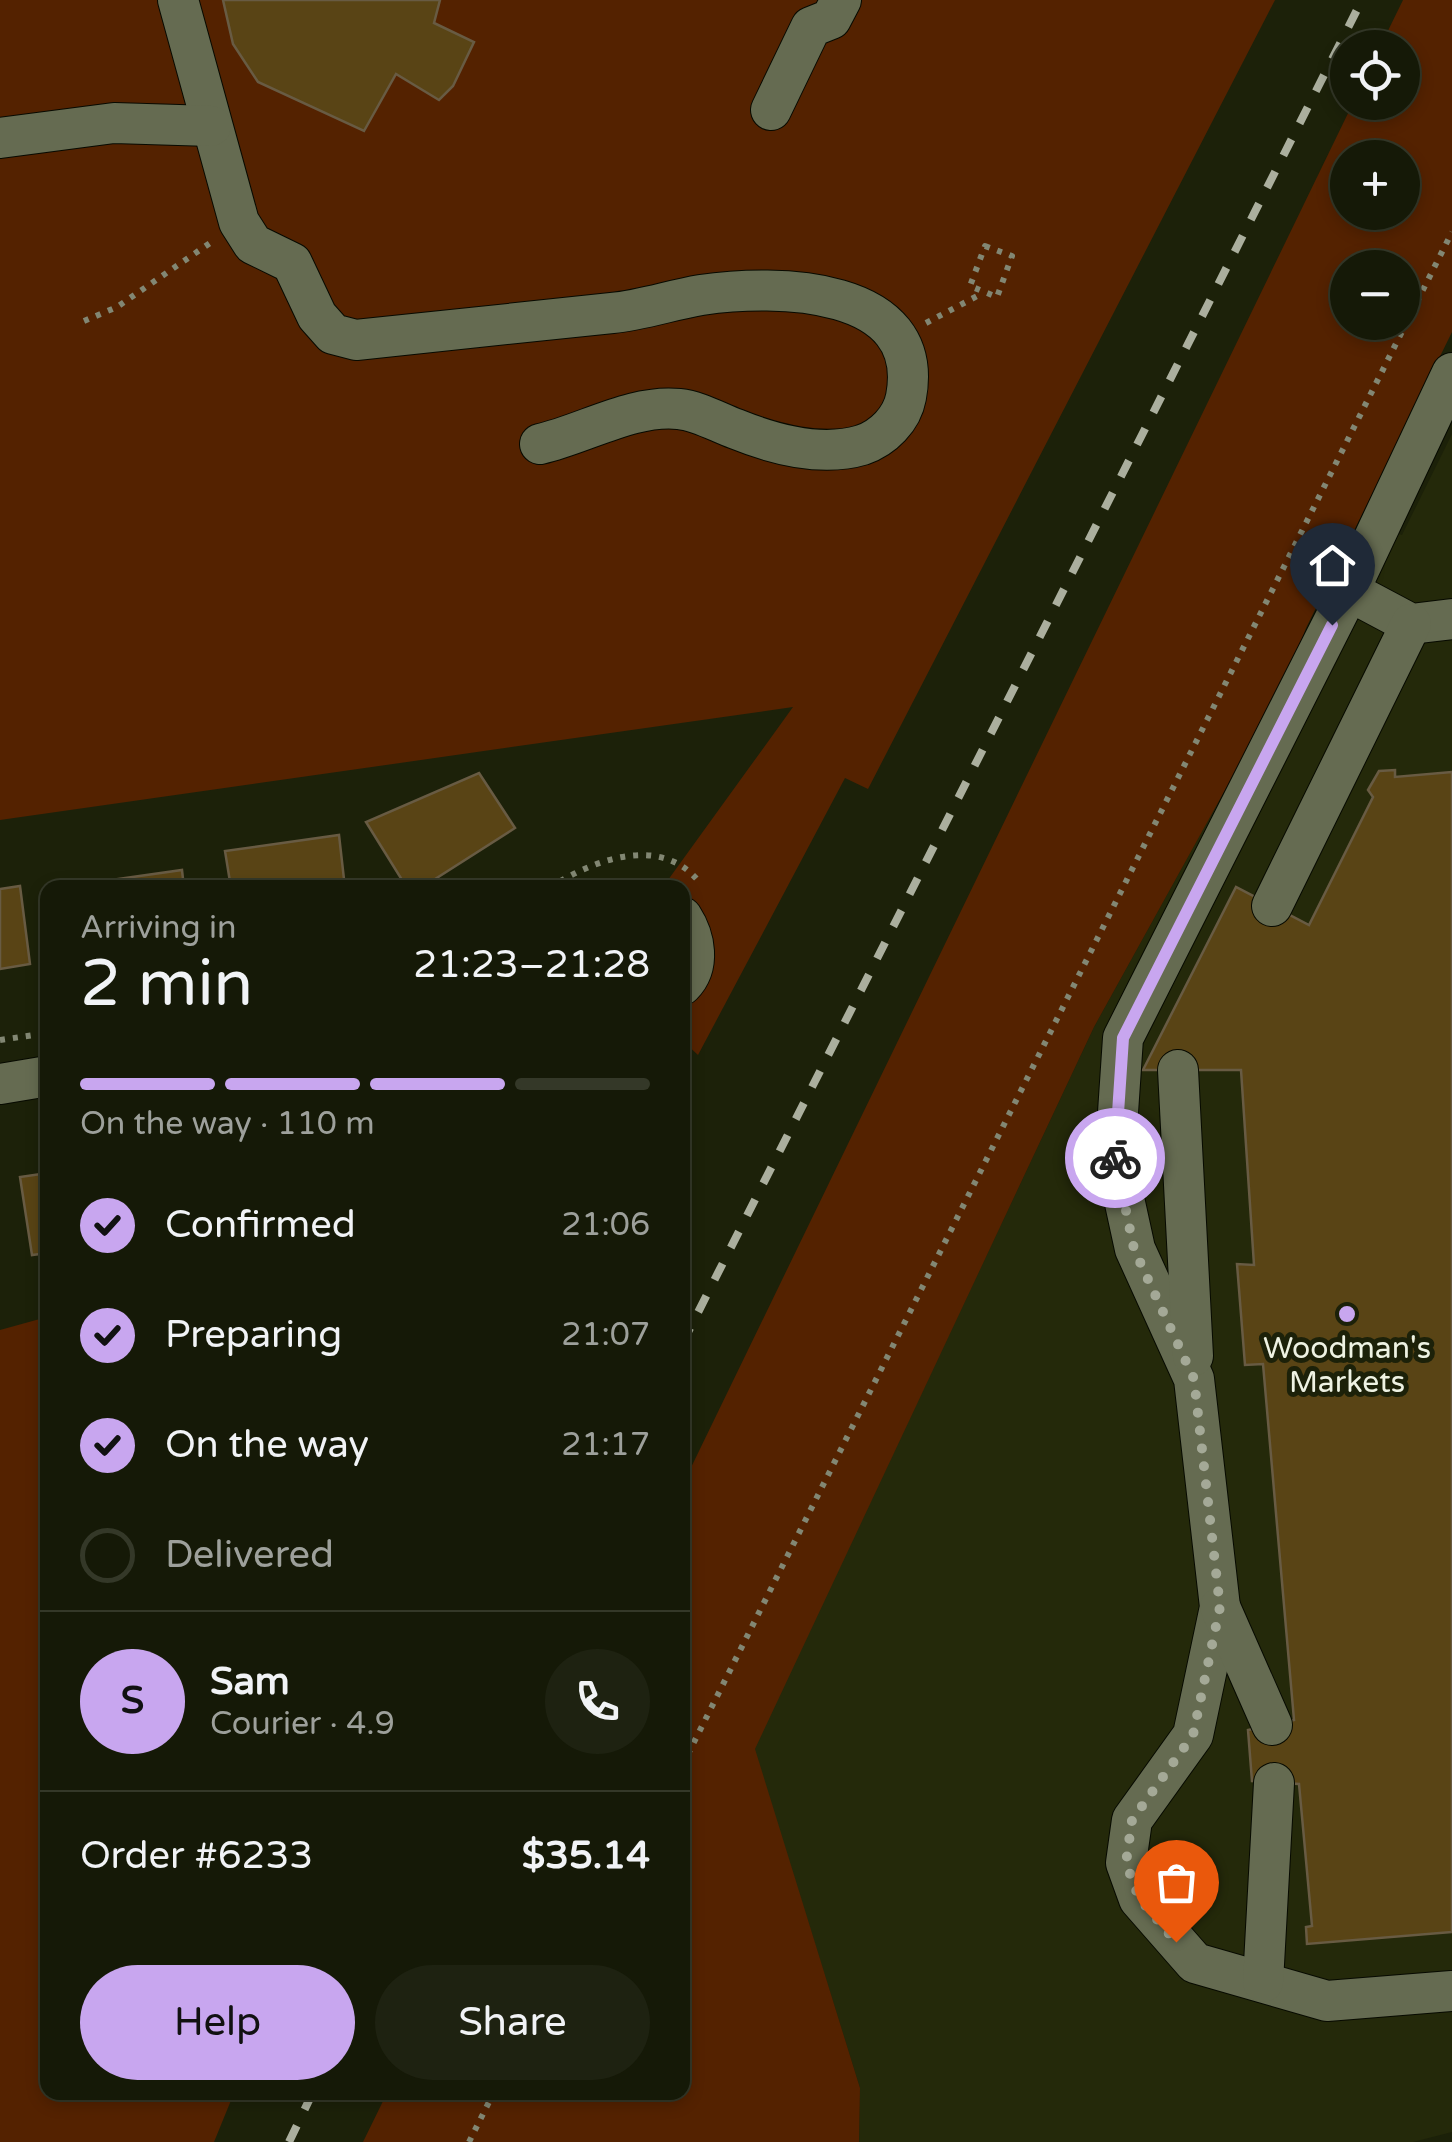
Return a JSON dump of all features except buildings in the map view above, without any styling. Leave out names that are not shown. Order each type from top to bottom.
[{"type":"street","points":[[178,0],[240,222],[253,244],[292,263],[317,316],[333,334],[356,340],[631,311],[700,295],[796,292],[884,323],[908,384],[905,404],[895,422],[864,444],[820,450],[779,443],[678,409],[631,414],[540,444]]},
{"type":"street","points":[[771,110],[811,27],[831,19],[840,0]]},
{"type":"street","points":[[0,138],[114,123],[211,126]]},
{"type":"street","points":[[1194,1379],[1134,1249],[1118,1176],[1115,1158],[1123,1038],[1349,591],[1452,373]]},
{"type":"street","points":[[1349,591],[1410,624],[1452,619]]},
{"type":"street","points":[[1272,906],[1410,624]]},
{"type":"street","points":[[690,975],[695,954],[694,903]]},
{"type":"street","points":[[1178,1070],[1194,1379],[1220,1607],[1272,1725]]},
{"type":"street","points":[[0,1084],[40,1077]]},
{"type":"street","points":[[1220,1607],[1193,1735],[1132,1820],[1126,1863],[1139,1898],[1195,1963],[1327,2001],[1452,1991]]},
{"type":"street","points":[[1262,1982],[1274,1782]]},
{"type":"path","points":[[84,322],[118,307],[240,222]]},
{"type":"path","points":[[690,1750],[1452,232]]},
{"type":"path","points":[[884,323],[982,294],[997,298],[1012,256],[985,246],[970,286],[982,294]]},
{"type":"path","points":[[561,880],[582,866],[628,854],[664,857],[692,873],[694,903]]},
{"type":"path","points":[[0,1040],[40,1033]]},
{"type":"path","points":[[469,2142],[490,2100]]},
{"type":"shaded area","points":[[0,0],[1275,0],[868,789],[845,778],[698,1055],[690,1048],[690,1002],[700,989],[701,912],[690,898],[690,880],[668,880],[793,707],[0,820]]},
{"type":"shaded area","points":[[1403,0],[1452,0],[1452,332],[1306,628],[1288,676],[1094,1027],[755,1749],[860,2088],[859,2142],[363,2142],[384,2100],[690,2100],[690,1470],[1330,150],[1330,230],[1420,230],[1420,140],[1335,140],[1345,120],[1420,120],[1420,30],[1388,30]]},
{"type":"shaded area","points":[[1452,434],[1452,2132],[1413,2142],[859,2142],[860,2088],[754,1749],[1094,1027],[1288,676],[1358,522],[1402,535]]},
{"type":"shaded area","points":[[40,1319],[40,2100],[231,2100],[214,2142],[0,2142],[0,1330]]},
{"type":"railway","points":[[690,1328],[1362,0]]},
{"type":"railway","points":[[289,2142],[309,2100]]},
{"type":"way so far","points":[[1115,1158],[1134,1249],[1194,1379],[1220,1607],[1193,1735],[1132,1820],[1126,1863],[1139,1898],[1176,1942]]},
{"type":"place","name":"Woodman's Markets","points":[[1347,1314]]},
{"type":"route","points":[[1115,1158],[1123,1038],[1332,625]]}]
